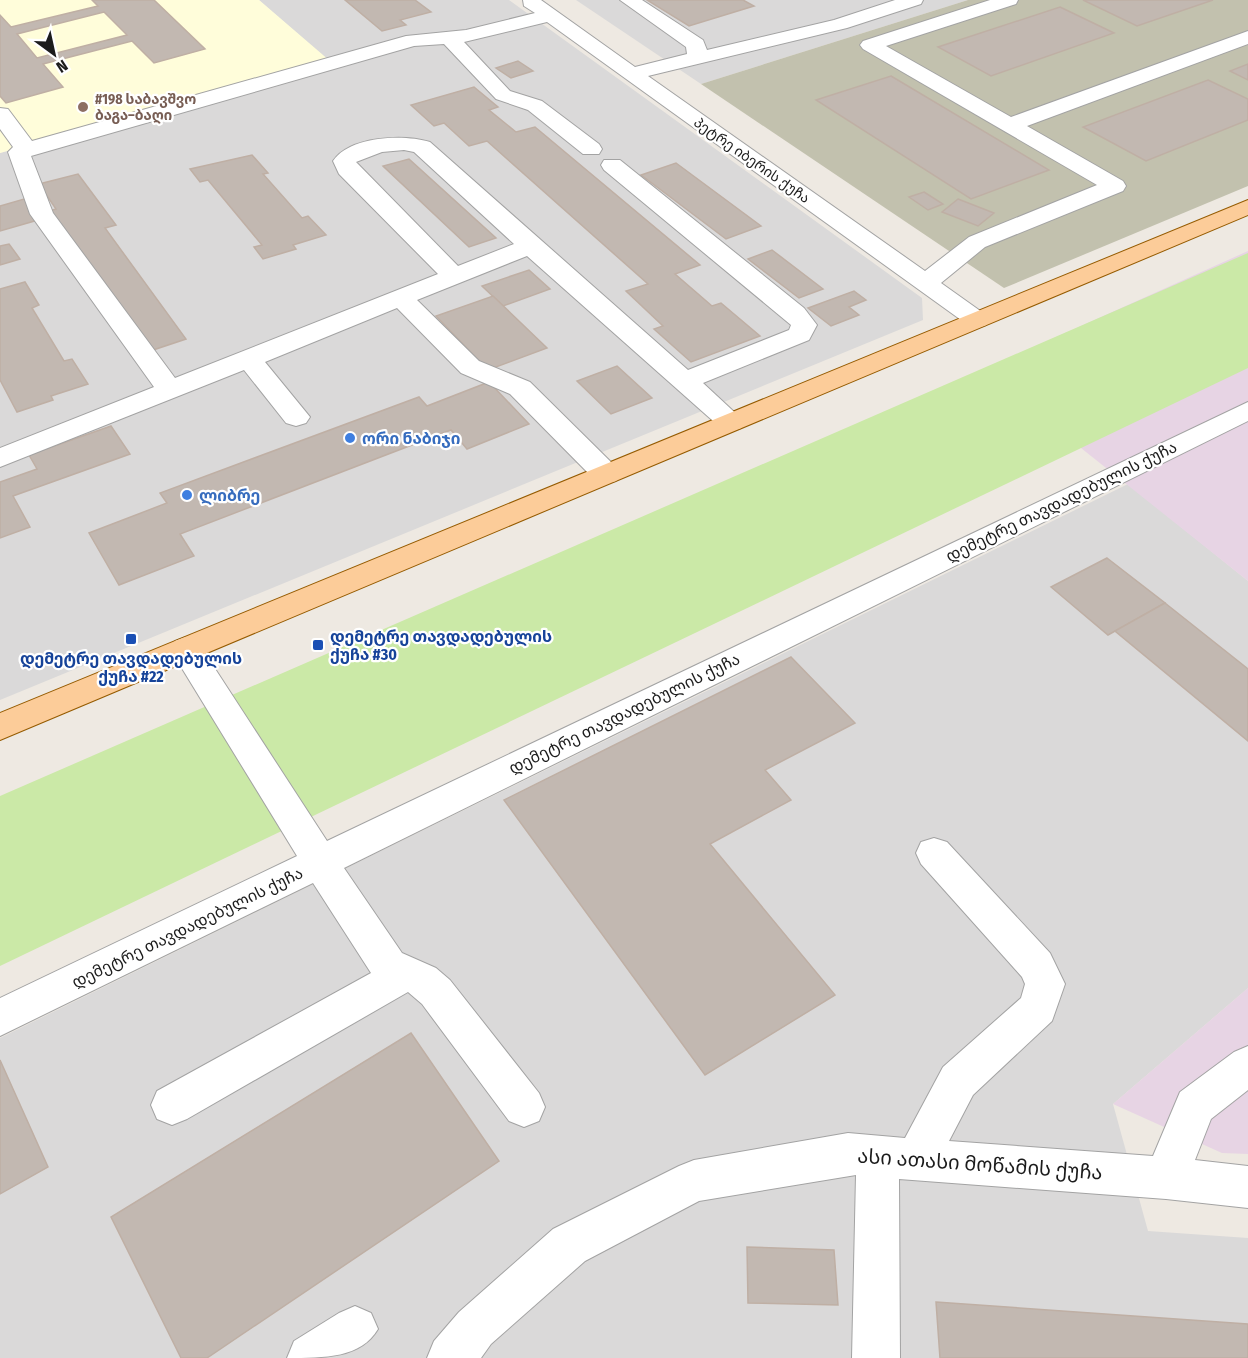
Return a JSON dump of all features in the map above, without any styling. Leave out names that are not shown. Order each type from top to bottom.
[{"type":"main road","points":[[0,727],[1248,207]]},
{"type":"street","name":"პეტრე იბერის ქუჩა","points":[[528,0],[976,320]]},
{"type":"street","points":[[629,0],[696,44],[698,58]]},
{"type":"street","points":[[631,74],[840,24],[914,0]]},
{"type":"street","points":[[925,283],[977,242],[1115,186],[870,45],[1008,0]]},
{"type":"street","points":[[15,152],[413,40],[451,40],[501,30],[550,15]]},
{"type":"street","points":[[1010,125],[1248,37]]},
{"type":"street","points":[[451,40],[503,95],[535,105],[591,149]]},
{"type":"street","points":[[0,114],[42,214],[170,390]]},
{"type":"street","points":[[453,275],[347,169],[344,161],[347,158],[388,144],[413,143],[422,147],[530,246],[731,422]]},
{"type":"street","points":[[612,165],[795,313],[804,325],[800,335],[683,381]]},
{"type":"street","points":[[0,458],[530,246]]},
{"type":"street","points":[[400,297],[470,367],[520,388],[606,474]]},
{"type":"street","points":[[249,359],[296,417]]},
{"type":"street","name":"დემეტრე თავდადებულის ქუჩა","points":[[0,1018],[1248,410]]},
{"type":"street","points":[[186,650],[388,965],[422,980],[436,992],[524,1107]]},
{"type":"street","points":[[876,1358],[898,1157],[958,1081],[1038,1008],[1045,984],[1036,965],[934,853]]},
{"type":"street","points":[[172,1105],[407,973]]},
{"type":"street","points":[[1166,1178],[1195,1106],[1248,1065]]},
{"type":"street","name":"ასი ათასი მოწამის ქუჩა","points":[[451,1358],[475,1328],[569,1245],[694,1181],[848,1154],[1166,1178],[1248,1187]]},
{"type":"street","points":[[311,1358],[355,1329]]},
{"type":"shaded area","name":"#198 საბავშვო ბაგა–ბაღი","points":[[0,0],[259,0],[330,61],[0,153]]},
{"type":"shaded area","points":[[259,0],[509,0],[922,298],[923,320],[0,700],[0,153],[329,61]]},
{"type":"shaded area","points":[[576,0],[968,0],[701,84]]},
{"type":"shaded area","points":[[968,0],[1248,0],[1248,186],[1004,288],[701,84]]},
{"type":"shaded area","points":[[1248,251],[1248,581],[983,370]]},
{"type":"shaded area","points":[[1128,484],[1248,581],[1248,988],[1113,1104],[1148,1231],[1248,1238],[1248,1358],[0,1358],[0,1038]]},
{"type":"shaded area","points":[[1248,988],[1248,1154],[1222,1153],[1113,1104]]},
{"type":"green space","points":[[1248,253],[1248,368],[0,966],[0,796]]},
{"type":"building","points":[[92,0],[154,0],[205,49],[154,63],[132,41],[43,64],[63,87],[6,103],[0,96],[0,15],[11,27],[98,6]],"holes":[[[104,12],[127,35],[37,58],[17,34]]]},
{"type":"building","points":[[345,0],[415,0],[431,12],[400,20],[406,25],[382,31]]},
{"type":"building","points":[[647,0],[743,0],[754,6],[689,26]]},
{"type":"building","points":[[1083,0],[1213,0],[1137,26]]},
{"type":"building","points":[[1060,7],[1114,33],[991,76],[938,47]]},
{"type":"building","points":[[518,61],[533,71],[511,78],[496,68]]},
{"type":"building","points":[[1248,64],[1248,80],[1230,71]]},
{"type":"building","points":[[891,76],[1049,170],[971,199],[816,100]]},
{"type":"building","points":[[1208,80],[1248,99],[1248,120],[1146,161],[1083,127]]},
{"type":"building","points":[[474,87],[498,107],[489,110],[516,132],[535,127],[700,265],[675,274],[712,306],[721,303],[760,336],[691,362],[654,329],[663,326],[626,291],[648,284],[487,141],[469,146],[444,123],[434,126],[411,105]]},
{"type":"building","points":[[252,155],[268,173],[263,174],[302,218],[308,216],[326,235],[293,245],[296,249],[263,259],[254,247],[262,245],[208,180],[200,182],[190,169]]},
{"type":"building","points":[[409,159],[496,238],[469,247],[383,166]]},
{"type":"building","points":[[676,163],[761,226],[726,239],[641,175]]},
{"type":"building","points":[[78,174],[116,225],[105,228],[186,339],[147,352],[49,211],[56,209],[39,184]]},
{"type":"building","points":[[924,192],[943,204],[928,210],[909,197]]},
{"type":"building","points":[[24,199],[38,220],[0,231],[0,206]]},
{"type":"building","points":[[958,199],[994,213],[978,226],[942,212]]},
{"type":"building","points":[[9,244],[20,259],[0,265],[0,246]]},
{"type":"building","points":[[772,250],[823,289],[799,298],[748,259]]},
{"type":"building","points":[[529,270],[550,289],[503,306],[482,286]]},
{"type":"building","points":[[25,282],[39,305],[32,308],[64,361],[72,359],[88,384],[51,396],[53,400],[17,412],[0,380],[0,289]]},
{"type":"building","points":[[854,291],[866,300],[849,307],[859,315],[831,326],[808,308]]},
{"type":"building","points":[[493,296],[547,348],[488,370],[436,316]]},
{"type":"building","points":[[617,366],[652,398],[611,414],[577,381]]},
{"type":"building","points":[[489,382],[529,424],[467,449],[451,430],[180,534],[194,556],[119,585],[89,533],[167,503],[160,493],[419,397],[427,406]]},
{"type":"building","points":[[111,426],[130,454],[13,496],[30,527],[0,538],[0,482],[37,469],[29,455]]},
{"type":"building","points":[[1107,558],[1165,603],[1108,635],[1051,587]]},
{"type":"building","points":[[1165,603],[1248,669],[1248,741],[1115,631]]},
{"type":"building","points":[[791,657],[855,723],[765,770],[791,800],[710,844],[835,995],[705,1075],[504,800]]},
{"type":"building","points":[[411,1033],[499,1161],[207,1358],[181,1358],[111,1217]]},
{"type":"building","points":[[0,1060],[48,1167],[0,1194]]},
{"type":"building","points":[[747,1247],[834,1250],[838,1305],[748,1303]]},
{"type":"building","points":[[936,1302],[1248,1324],[1248,1358],[940,1358]]},
{"type":"place","name":"#198 საბავშვო ბაგა–ბაღი","points":[[83,107]]},
{"type":"place","name":"ორი ნაბიჯი","points":[[350,438]]},
{"type":"place","name":"ლიბრე","points":[[187,495]]},
{"type":"place","name":"დემეტრე თავდადებულის ქუჩა #22","points":[[131,639]]},
{"type":"place","name":"დემეტრე თავდადებულის ქუჩა #30","points":[[318,645]]}]
